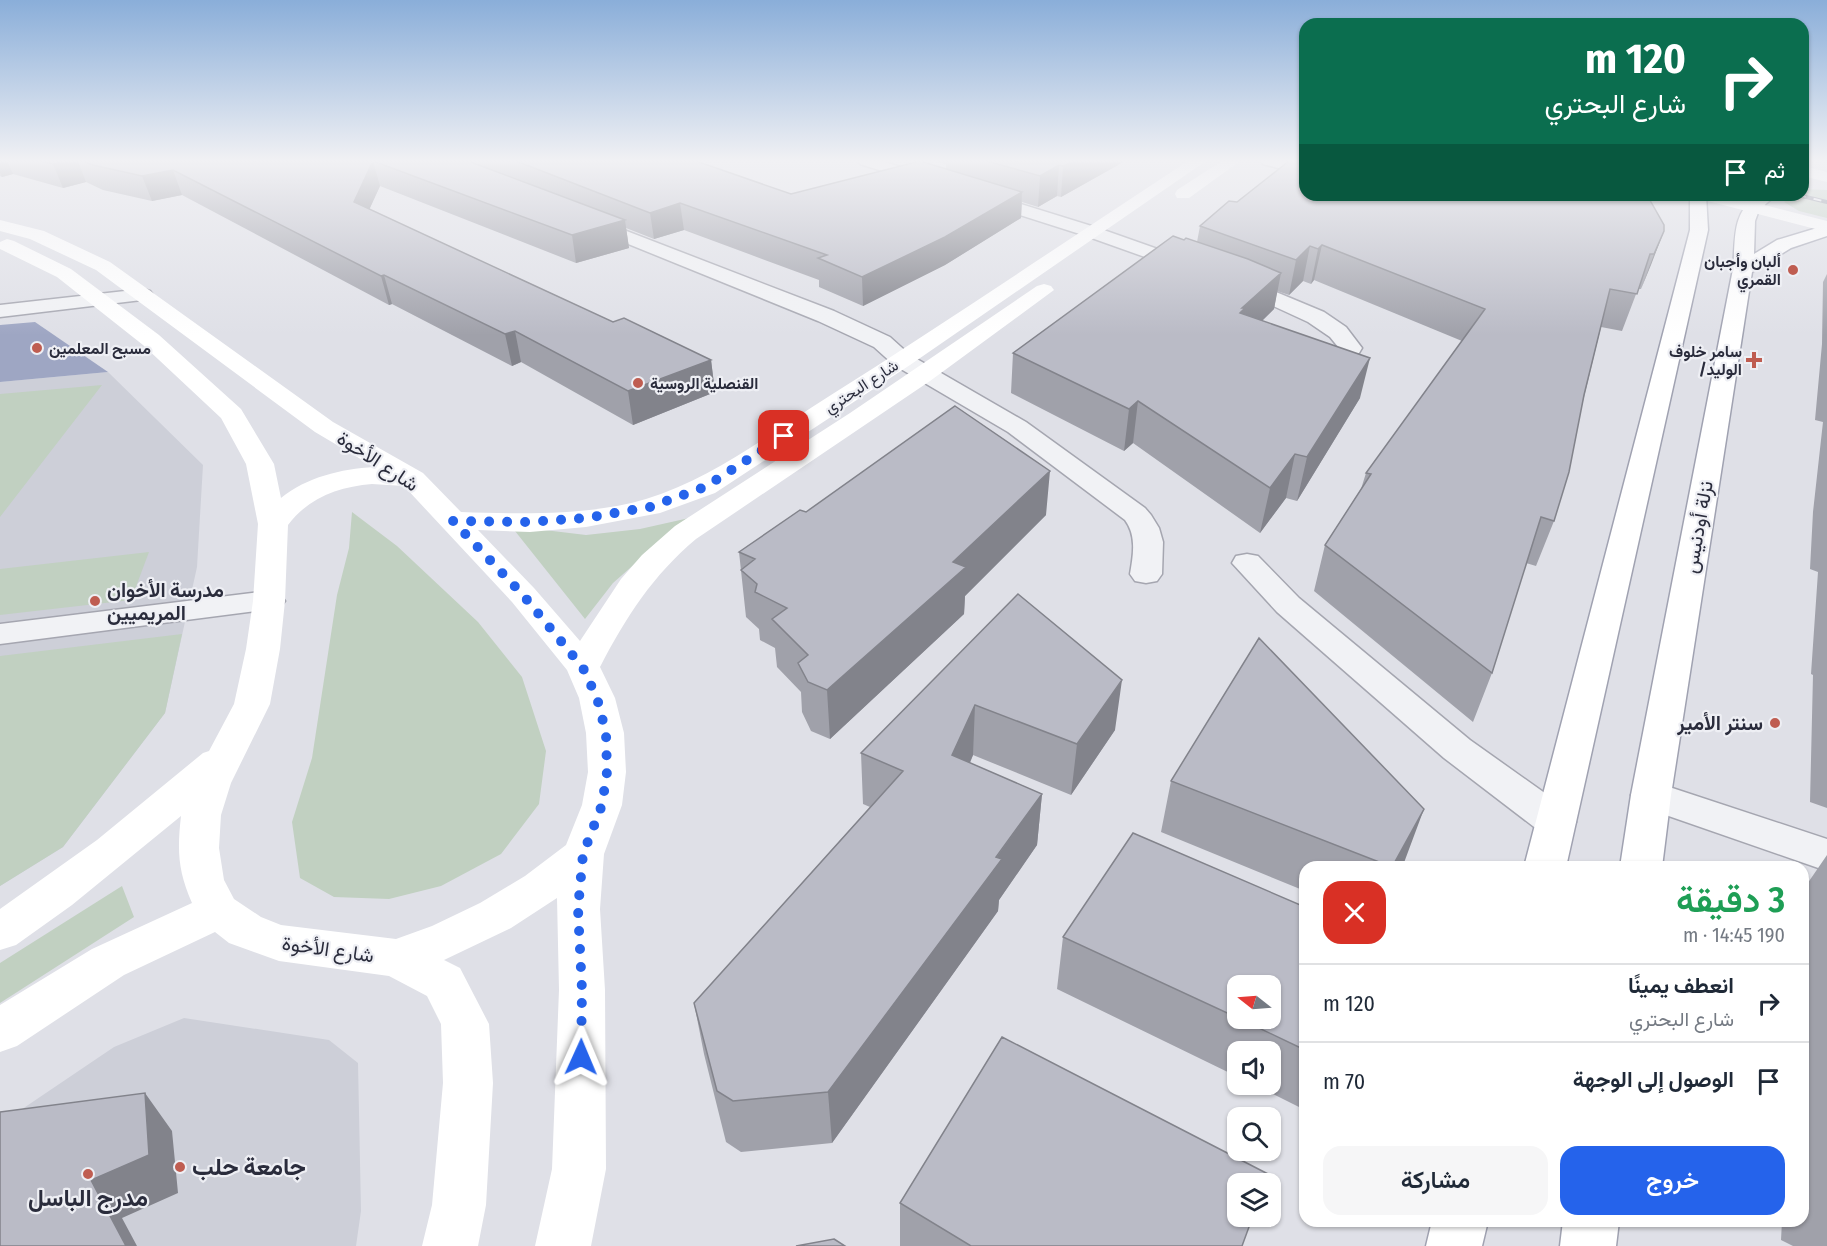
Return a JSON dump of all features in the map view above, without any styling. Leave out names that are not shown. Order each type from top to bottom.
[{"type":"main road","name":"شارع البحتري","points":[[583,668],[616,606],[652,562],[691,527],[739,498],[914,367],[1094,243],[1124,219]]},
{"type":"main road","points":[[1546,861],[1699,230],[1699,219]]},
{"type":"main road","name":"نزلة أودنيس","points":[[1642,861],[1651,795],[1743,269],[1747,219]]},
{"type":"main road","points":[[1791,219],[1827,229]]},
{"type":"main road","name":"شارع الأخوة","points":[[0,225],[37,235],[103,266],[324,427],[413,479],[523,595],[583,668],[597,698],[606,733],[607,772],[602,805],[583,854],[578,909],[582,990],[579,1169],[563,1246]]},
{"type":"main road","points":[[1094,243],[1116,240],[1135,227]]},
{"type":"main road","points":[[1743,269],[1784,244],[1827,229]]},
{"type":"main road","name":"شارع الأخوة","points":[[0,242],[64,273],[151,340],[232,414],[260,464],[273,524],[269,601],[263,649],[252,704],[211,783],[201,815],[198,848],[203,880],[218,910],[245,930],[279,944],[396,958],[444,982],[465,1024],[468,1083],[459,1205],[450,1246]]},
{"type":"main road","points":[[914,367],[1059,280]]},
{"type":"main road","name":"شارع البحتري","points":[[453,521],[530,522],[586,518],[650,507],[705,487],[914,367]]},
{"type":"main road","points":[[273,524],[280,513],[293,501],[331,483],[375,475],[413,479]]},
{"type":"main road","points":[[0,932],[138,832],[227,752]]},
{"type":"main road","points":[[396,958],[433,946],[502,914],[532,895],[583,854]]},
{"type":"main road","points":[[0,1031],[108,962],[218,910]]},
{"type":"main road","points":[[1454,1246],[1459,1227]]},
{"type":"main road","points":[[1588,1246],[1591,1227]]},
{"type":"street","points":[[582,219],[826,316],[882,342],[914,367],[1017,427],[1134,514],[1148,532],[1150,543],[1146,573]]},
{"type":"street","points":[[1033,219],[1094,243]]},
{"type":"street","points":[[1116,240],[1250,288],[1303,310],[1334,328],[1351,348]]},
{"type":"street","points":[[0,311],[143,295]]},
{"type":"street","points":[[1247,563],[1288,605],[1458,749],[1556,822]]},
{"type":"street","points":[[0,634],[269,601]]},
{"type":"street","points":[[1651,795],[1827,855]]},
{"type":"shaded area","name":"مدرسة الأخوان المريميين","points":[[108,372],[203,465],[197,567],[165,713],[63,847],[0,886],[0,382]]},
{"type":"shaded area","name":"جامعة حلب","points":[[184,1018],[329,1040],[358,1063],[361,1211],[356,1246],[0,1246],[0,1124],[114,1047]]},
{"type":"green space","points":[[102,385],[0,517],[0,394]]},
{"type":"green space","points":[[352,512],[397,546],[478,622],[522,677],[546,751],[539,804],[501,854],[441,886],[389,899],[334,897],[300,878],[292,822],[312,758],[337,595],[349,548]]},
{"type":"green space","points":[[698,516],[655,546],[613,583],[585,619],[511,526],[586,535],[640,529]]},
{"type":"green space","points":[[149,552],[131,600],[0,615],[0,569]]},
{"type":"green space","points":[[182,634],[165,713],[63,847],[0,886],[0,656]]},
{"type":"green space","points":[[122,886],[134,917],[0,1003],[0,963]]},
{"type":"water","name":"مسبح المعلمين","points":[[35,322],[108,372],[0,382],[0,325]]},
{"type":"building","points":[[269,219],[391,219],[613,322],[624,318],[711,360],[628,391],[515,331],[505,334],[384,275],[381,276]]},
{"type":"building","points":[[529,219],[625,220],[572,235]]},
{"type":"building","points":[[726,219],[976,219],[945,237],[862,277],[818,258],[827,255]]},
{"type":"building","points":[[1208,219],[1661,219],[1664,231],[1654,254],[1650,254],[1637,294],[1610,289],[1584,395],[1569,472],[1554,521],[1541,517],[1492,673],[1325,545],[1371,474],[1366,473],[1485,309],[1322,245],[1318,249],[1310,246],[1296,260],[1200,226]]},
{"type":"building","points":[[1173,236],[1184,240],[1186,238],[1248,259],[1281,273],[1242,308],[1245,308],[1240,313],[1370,358],[1307,457],[1295,454],[1270,488],[1138,401],[1129,409],[1013,353]]},
{"type":"building","points":[[955,406],[1050,471],[953,562],[966,567],[827,690],[808,682],[798,663],[808,655],[772,619],[787,608],[755,592],[757,584],[741,570],[755,559],[739,552],[800,510],[806,512]]},
{"type":"building","points":[[1018,594],[1122,680],[1077,744],[975,705],[952,755],[1042,794],[996,857],[1002,859],[828,1092],[733,1101],[717,1091],[694,1003],[903,771],[861,753]]},
{"type":"building","points":[[1259,638],[1424,809],[1395,861],[1377,861],[1171,781]]},
{"type":"building","points":[[1133,833],[1299,904],[1299,1047],[1261,1029],[1281,1029],[1281,975],[1227,975],[1227,1013],[1063,937]]},
{"type":"building","points":[[1002,1037],[1227,1153],[1227,1161],[1243,1161],[1266,1173],[1227,1173],[1227,1227],[1249,1227],[1242,1246],[971,1246],[900,1203]]},
{"type":"building","name":"مدرج الباسل","points":[[145,1093],[149,1155],[91,1180],[126,1246],[0,1246],[0,1112]]},
{"type":"building","points":[[834,1239],[845,1246],[796,1246]]},
{"type":"place","name":"ألبان وأجبان القمري","points":[[1793,270]]},
{"type":"place","name":"مسبح المعلمين","points":[[37,348]]},
{"type":"place","name":"سامر خلوف /الوليد","points":[[1754,360]]},
{"type":"place","name":"القنصلية الروسية","points":[[638,383]]},
{"type":"place","name":"مدرسة الأخوان المريميين","points":[[95,601]]},
{"type":"place","name":"سنتر الأمير","points":[[1775,723]]},
{"type":"place","name":"جامعة حلب","points":[[180,1167]]},
{"type":"place","name":"مدرج الباسل","points":[[88,1174]]},
{"type":"route","points":[[581,1057],[582,990],[578,909],[583,854],[602,805],[607,772],[606,733],[597,698],[583,668],[523,595],[453,521],[530,522],[586,518],[650,507],[705,487],[784,436]]}]
